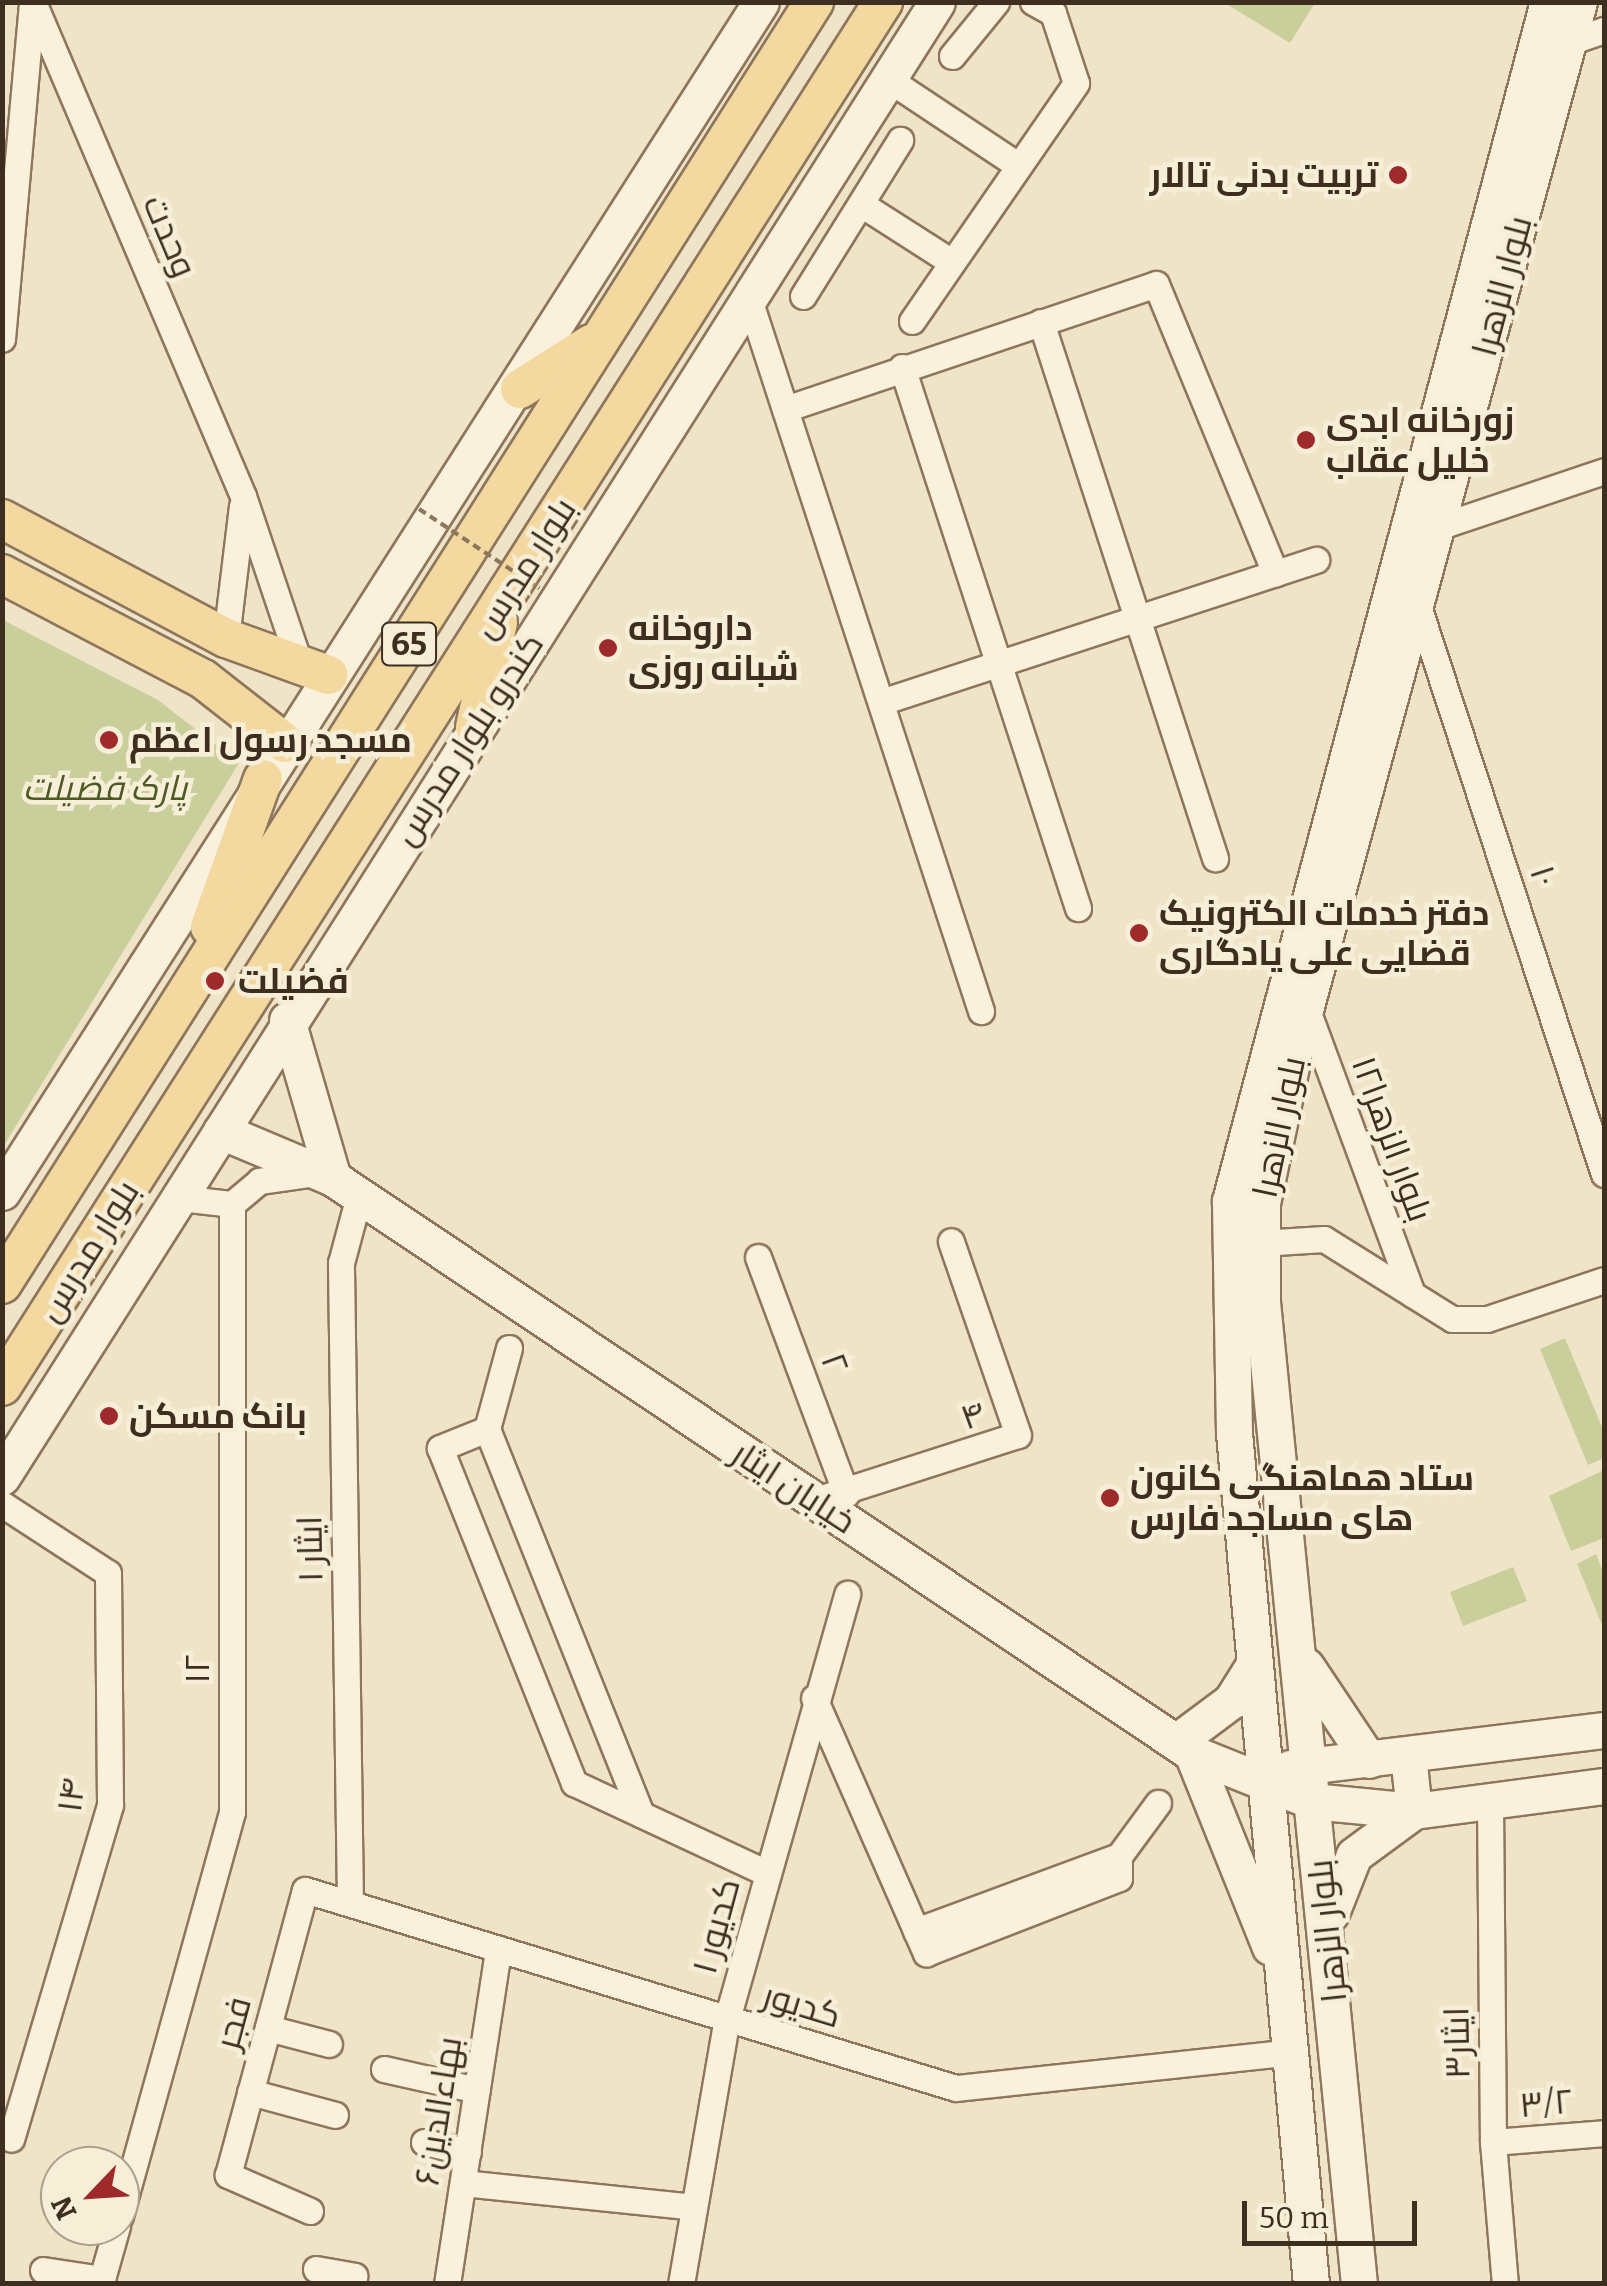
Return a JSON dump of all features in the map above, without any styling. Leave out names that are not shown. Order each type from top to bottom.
[{"type":"main road","points":[[2,1192],[286,743],[314,670],[520,388],[761,2]]},
{"type":"main road","name":"بلوار مدرس","points":[[2,1386],[883,2]]},
{"type":"main road","name":"کندرو بلوار مدرس","points":[[2,1478],[222,1132],[288,1020],[937,2]]},
{"type":"main road","name":"بلوار الزهرا","points":[[1312,2284],[1226,1303],[1230,1201],[1548,2]]},
{"type":"main road","name":"بلوار الزهرا","points":[[1358,2266],[1260,1243],[1271,1140],[1578,2]]},
{"type":"main road","points":[[810,9],[854,48]]},
{"type":"main road","name":"بلوار مدرس","points":[[2,1284],[810,9]]},
{"type":"main road","points":[[520,388],[602,337]]},
{"type":"main road","points":[[2,518],[226,638],[314,670]]},
{"type":"main road","points":[[2,574],[203,680],[286,743]]},
{"type":"main road","points":[[475,728],[503,599]]},
{"type":"main road","points":[[203,680],[236,670],[226,638]]},
{"type":"main road","points":[[188,992],[263,779]]},
{"type":"main road","points":[[288,1020],[338,1182]]},
{"type":"main road","name":"خیابان ایثار","points":[[222,1132],[338,1182],[829,1498],[1184,1747],[1265,1776],[1312,1801]]},
{"type":"main road","points":[[2,1244],[53,1204]]},
{"type":"main road","points":[[1298,1648],[1319,1696],[1369,1760]]},
{"type":"main road","points":[[1255,1663],[1208,1724],[1184,1747],[1286,1986]]},
{"type":"main road","points":[[1265,1776],[1308,1763],[1408,1756],[1604,1730]]},
{"type":"main road","points":[[1408,1756],[1414,1810]]},
{"type":"main road","points":[[1312,1801],[1414,1810],[1604,1786]]},
{"type":"main road","points":[[1328,1924],[1354,1855],[1414,1810]]},
{"type":"main road","points":[[1310,2248],[1358,2266]]},
{"type":"street","points":[[2,340],[33,2]]},
{"type":"street","name":"وحدت","points":[[33,2],[314,670]]},
{"type":"street","points":[[952,56],[996,2]]},
{"type":"street","points":[[912,321],[1013,162],[1076,83],[1054,13],[1034,2]]},
{"type":"street","points":[[1569,42],[1604,30]]},
{"type":"street","points":[[888,80],[1013,162]]},
{"type":"street","points":[[803,296],[900,140]]},
{"type":"street","points":[[861,204],[950,261]]},
{"type":"street","points":[[785,408],[1156,284],[1275,573]]},
{"type":"street","points":[[749,298],[981,1011]]},
{"type":"street","points":[[1041,322],[1215,858]]},
{"type":"street","points":[[902,367],[1078,908]]},
{"type":"street","points":[[1435,528],[1603,477]]},
{"type":"street","points":[[226,638],[243,496]]},
{"type":"street","points":[[881,702],[1316,560]]},
{"type":"street","name":"۱۰","points":[[1416,600],[1604,1174]]},
{"type":"street","name":"بلوار الزهرا۱۲","points":[[1306,1007],[1412,1294]]},
{"type":"street","points":[[179,1198],[232,1204],[259,1181],[338,1182]]},
{"type":"street","name":"ایثار ۱","points":[[338,1182],[350,1903]]},
{"type":"street","name":"۱۲","points":[[139,2146],[232,1812],[232,1204]]},
{"type":"street","points":[[1260,1243],[1324,1239],[1452,1320],[1486,1320],[1603,1285]]},
{"type":"street","name":"۴","points":[[829,1498],[1018,1435],[951,1241]]},
{"type":"street","name":"۲","points":[[758,1257],[829,1498]]},
{"type":"street","points":[[509,1348],[487,1429],[641,1814]]},
{"type":"street","points":[[487,1429],[440,1448],[574,1784],[767,1872]]},
{"type":"street","name":"۱۴","points":[[2,1504],[108,1573],[110,1806],[12,2139]]},
{"type":"street","name":"کدیور ۱","points":[[681,2284],[728,2019],[814,1698],[847,1594]]},
{"type":"street","points":[[814,1698],[916,1932],[1119,1856],[1158,1803]]},
{"type":"street","name":"ایثار۳","points":[[1490,1802],[1493,2142],[1505,2284]]},
{"type":"street","name":"کدیور","points":[[305,1890],[956,2088],[1292,2052]]},
{"type":"street","name":"فجر","points":[[305,1890],[228,2175],[310,2210]]},
{"type":"street","name":"۶بهاءالدين","points":[[447,2284],[498,1949]]},
{"type":"street","points":[[268,2028],[329,2044]]},
{"type":"street","points":[[384,2069],[477,2090]]},
{"type":"street","points":[[250,2092],[334,2115]]},
{"type":"street","name":"۳/۲","points":[[1493,2142],[1604,2133]]},
{"type":"street","points":[[424,2142],[468,2152]]},
{"type":"street","points":[[463,2182],[694,2207]]},
{"type":"street","points":[[43,2270],[102,2279],[111,2246]]},
{"type":"street","points":[[316,2269],[354,2276],[353,2284]]},
{"type":"path","points":[[419,508],[539,588]]},
{"type":"green space","points":[[1315,2],[1290,43],[1225,3]]},
{"type":"green space","name":"پارک فضیلت","points":[[3,620],[158,700],[239,763],[3,1147]]},
{"type":"green space","points":[[1565,1338],[1604,1432],[1604,1458],[1588,1465],[1540,1349]]},
{"type":"green space","points":[[1604,1470],[1604,1538],[1571,1551],[1549,1496]]},
{"type":"green space","points":[[1596,1554],[1604,1575],[1604,1630],[1577,1564]]},
{"type":"green space","points":[[1513,1567],[1527,1601],[1463,1626],[1450,1592]]},
{"type":"place","name":"تربیت بدنی تالار","points":[[1398,175]]},
{"type":"place","name":"زورخانه ابدی خلیل عقاب","points":[[1306,440]]},
{"type":"place","name":"داروخانه شبانه روزی","points":[[608,648]]},
{"type":"place","name":"مسجد رسول اعظم","points":[[109,740]]},
{"type":"place","name":"دفتر خدمات الکترونیک قضایی علی یادگاری","points":[[1139,933]]},
{"type":"place","name":"فضیلت","points":[[215,981]]},
{"type":"place","name":"بانک مسکن","points":[[109,1416]]},
{"type":"place","name":"ستاد هماهنگی کانون های مساجد فارس","points":[[1110,1498]]}]
